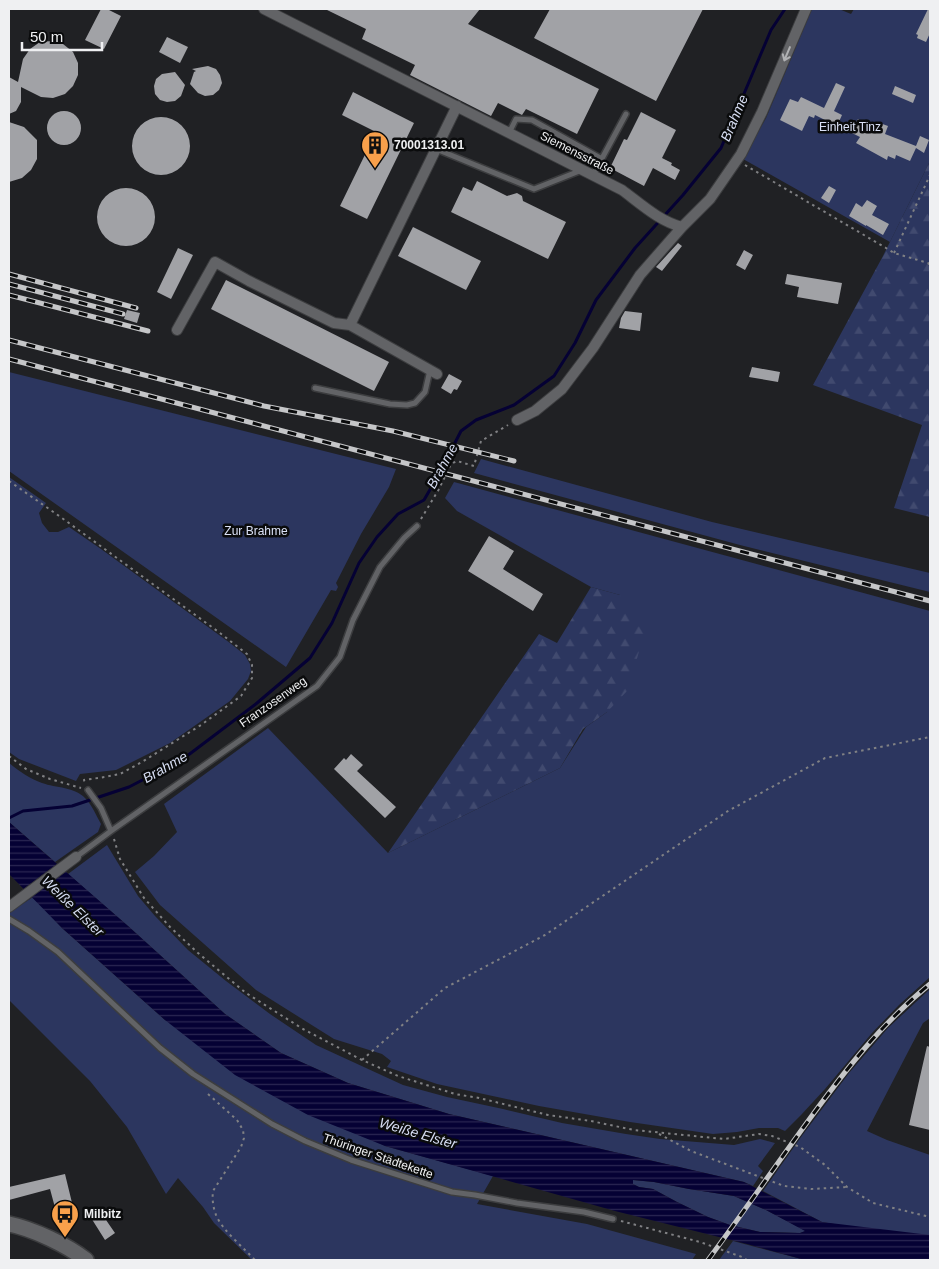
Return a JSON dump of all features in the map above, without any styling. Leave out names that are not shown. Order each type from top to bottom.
[{"type":"main road","points":[[9,1224],[60,1243],[86,1260]]},
{"type":"street","name":"Siemensstraße","points":[[264,9],[622,190],[651,213],[678,226]]},
{"type":"street","points":[[517,420],[535,411],[562,390],[593,348],[640,275],[678,226],[710,199],[736,160],[762,112],[806,9]]},
{"type":"street","points":[[350,326],[457,106]]},
{"type":"street","points":[[177,330],[215,262],[334,323],[350,326],[433,372]]},
{"type":"street","points":[[10,906],[76,858]]},
{"type":"lane","points":[[593,175],[626,114]]},
{"type":"lane","points":[[509,133],[516,119],[532,120],[602,159]]},
{"type":"lane","points":[[436,149],[534,189],[582,170]]},
{"type":"lane","points":[[315,388],[390,404],[407,405],[415,403],[424,392],[433,372]]},
{"type":"lane","name":"Franzosenweg","points":[[76,858],[111,831],[317,686],[340,657],[353,620],[380,567],[404,538],[417,526]]},
{"type":"lane","points":[[88,790],[101,808],[111,831]]},
{"type":"lane","name":"Thüringer Städtekette","points":[[9,919],[30,931],[58,952],[160,1048],[193,1074],[272,1124],[305,1141],[351,1160],[452,1192],[584,1212],[613,1219]]},
{"type":"path","points":[[736,160],[886,248],[928,262],[930,265]]},
{"type":"path","points":[[894,252],[930,175]]},
{"type":"path","points":[[417,526],[439,490],[451,464],[457,461],[474,466],[481,441],[517,420]]},
{"type":"path","points":[[9,481],[70,523],[220,633],[247,654],[252,665],[252,678],[241,696],[201,725],[120,774],[84,780],[88,790]]},
{"type":"path","points":[[362,1060],[445,988],[545,935],[728,812],[825,758],[930,737]]},
{"type":"path","points":[[9,756],[26,769],[50,779],[88,790]]},
{"type":"path","points":[[111,831],[120,859],[144,898],[198,953],[246,993],[303,1029],[362,1060],[398,1076],[455,1094],[548,1115],[657,1133],[724,1139],[759,1134],[772,1136],[800,1147],[825,1165],[847,1187],[873,1203],[930,1217]]},
{"type":"path","points":[[193,1074],[202,1089],[232,1114],[243,1130],[244,1138],[241,1147],[213,1191],[212,1199],[215,1213],[220,1223],[255,1260]]},
{"type":"path","points":[[657,1133],[691,1152],[784,1186],[811,1189],[847,1187]]},
{"type":"path","points":[[613,1219],[700,1242],[747,1260]]},
{"type":"green space","name":"Einheit Tinz","points":[[812,9],[839,9],[851,14],[854,9],[930,9],[930,161],[890,242],[743,159],[766,118]]},
{"type":"green space","points":[[930,161],[930,517],[894,508],[922,425],[813,385],[883,256]]},
{"type":"green space","name":"Zur Brahme","points":[[9,372],[396,469],[389,487],[361,534],[336,583],[338,587],[336,591],[331,590],[286,667],[9,471]]},
{"type":"green space","points":[[481,459],[712,522],[930,573],[930,592],[740,545],[474,473]]},
{"type":"green space","points":[[9,477],[46,503],[39,513],[42,523],[49,532],[58,532],[69,527],[245,655],[250,664],[251,671],[248,679],[230,701],[170,743],[116,770],[80,774],[76,781],[19,759],[9,752]]},
{"type":"green space","points":[[454,482],[930,611],[930,977],[872,1033],[825,1089],[785,1131],[778,1128],[759,1128],[713,1134],[630,1122],[539,1106],[437,1084],[387,1067],[391,1061],[382,1054],[334,1039],[256,990],[160,905],[135,872],[154,856],[177,832],[164,804],[268,728],[388,853],[560,768],[586,727],[607,712],[620,595],[591,587],[457,511],[445,498]]},
{"type":"green space","points":[[591,587],[620,595],[644,634],[628,690],[607,712],[583,729],[560,768],[388,853],[539,634],[557,643]]},
{"type":"green space","points":[[9,763],[25,774],[47,785],[81,794],[90,804],[101,824],[98,832],[55,862],[9,822]]},
{"type":"green space","points":[[107,845],[138,896],[188,950],[270,1014],[316,1045],[403,1085],[562,1123],[660,1139],[734,1145],[760,1139],[775,1143],[758,1166],[763,1171],[753,1186],[744,1182],[449,1114],[348,1083],[281,1053],[225,1014],[68,874]]},
{"type":"green space","points":[[33,897],[62,928],[165,1020],[385,1146],[493,1176],[477,1204],[587,1224],[696,1254],[692,1260],[252,1260],[214,1223],[178,1178],[166,1194],[127,1127],[90,1081],[9,1000],[9,913]]},
{"type":"green space","points":[[930,989],[930,1018],[923,1023],[867,1131],[930,1155],[930,1240],[822,1222],[763,1191],[849,1073],[888,1028]]},
{"type":"green space","points":[[633,1180],[734,1196],[806,1231],[800,1233],[760,1232],[730,1225],[708,1217],[653,1189],[639,1187],[633,1184]]},
{"type":"green space","points":[[733,1241],[805,1260],[719,1260]]},
{"type":"water","name":"Weiße Elster","points":[[9,822],[225,1014],[281,1053],[348,1083],[449,1114],[744,1182],[822,1222],[930,1235],[930,1260],[805,1260],[615,1211],[385,1146],[308,1115],[235,1075],[165,1020],[62,928],[9,874]],"holes":[[[633,1180],[734,1196],[766,1210],[805,1231],[800,1233],[760,1232],[730,1225],[708,1217],[653,1189],[633,1184]]]},
{"type":"building","points":[[101,9],[107,9],[121,16],[104,49],[85,40]]},
{"type":"building","points":[[325,9],[480,9],[468,24],[599,89],[577,134],[526,109],[522,115],[498,103],[491,116],[410,75],[415,65],[362,39],[366,29]]},
{"type":"building","points":[[550,9],[703,9],[656,101],[534,38]]},
{"type":"building","points":[[928,9],[930,9],[930,33],[926,42],[917,38],[918,35],[916,34]]},
{"type":"building","points":[[167,37],[188,47],[180,63],[159,52]]},
{"type":"building","points":[[52,41],[63,44],[73,52],[78,63],[78,75],[73,86],[65,94],[53,98],[41,97],[21,87],[21,102],[16,111],[9,114],[9,77],[18,82],[23,59],[30,49],[40,42]]},
{"type":"building","points":[[208,66],[216,69],[222,83],[219,90],[213,95],[205,96],[198,93],[190,84],[196,71],[192,69]]},
{"type":"building","points":[[175,72],[185,85],[181,96],[175,101],[167,102],[160,100],[155,94],[154,86],[156,79],[162,74]]},
{"type":"building","points":[[836,83],[845,87],[834,111],[842,115],[837,126],[815,115],[814,118],[809,116],[802,131],[780,120],[790,99],[798,102],[801,97],[824,108]]},
{"type":"building","points":[[895,86],[916,95],[913,103],[892,94]]},
{"type":"building","name":"70001313.01","points":[[353,92],[414,123],[367,219],[340,206],[376,132],[342,115]]},
{"type":"building","points":[[64,111],[71,112],[76,116],[80,121],[80,135],[76,140],[71,144],[64,145],[57,144],[52,140],[48,135],[47,128],[48,121],[52,116],[57,112]]},
{"type":"building","points":[[641,112],[676,130],[662,158],[680,170],[675,180],[653,168],[644,186],[610,168],[624,139],[627,140]]},
{"type":"building","points":[[161,117],[172,119],[185,130],[190,146],[188,157],[177,170],[161,175],[150,173],[137,162],[132,146],[134,135],[145,122]]},
{"type":"building","points":[[858,119],[863,123],[865,120],[876,126],[877,122],[888,126],[885,134],[916,146],[920,136],[929,140],[924,153],[916,148],[910,161],[896,155],[895,159],[888,156],[887,160],[856,143],[860,137],[850,132]]},
{"type":"building","points":[[9,122],[24,127],[37,140],[37,159],[31,170],[22,178],[9,182]]},
{"type":"building","points":[[477,181],[507,196],[517,193],[522,196],[523,201],[566,222],[548,259],[451,212],[463,187],[472,191]]},
{"type":"building","points":[[829,186],[836,190],[829,203],[821,198]]},
{"type":"building","points":[[126,188],[137,190],[150,201],[155,217],[153,228],[142,241],[126,246],[115,244],[102,233],[97,217],[99,206],[110,193]]},
{"type":"building","points":[[867,200],[877,206],[872,215],[889,224],[883,235],[849,216],[856,203],[862,207]]},
{"type":"building","points":[[413,227],[481,261],[466,290],[398,256]]},
{"type":"building","points":[[678,243],[682,246],[662,271],[656,267]]},
{"type":"building","points":[[178,248],[193,255],[171,299],[157,292]]},
{"type":"building","points":[[744,250],[753,255],[745,270],[736,265]]},
{"type":"building","points":[[787,274],[842,283],[838,304],[797,297],[799,287],[785,284]]},
{"type":"building","points":[[226,280],[389,362],[374,391],[211,309]]},
{"type":"building","points":[[127,310],[140,313],[137,323],[124,319]]},
{"type":"building","points":[[625,311],[642,313],[640,331],[619,328]]},
{"type":"building","points":[[752,367],[780,372],[778,382],[749,377]]},
{"type":"building","points":[[449,374],[462,381],[457,390],[454,389],[451,394],[441,388]]},
{"type":"building","points":[[489,536],[514,551],[503,569],[543,594],[533,611],[468,571]]},
{"type":"building","points":[[351,754],[363,765],[357,771],[396,807],[385,818],[334,769],[344,758],[346,760]]},
{"type":"building","points":[[927,1046],[930,1047],[930,1130],[909,1125]]},
{"type":"building","points":[[65,1174],[74,1211],[57,1215],[50,1189],[9,1200],[9,1187]]},
{"type":"building","points":[[97,1207],[115,1233],[105,1240],[88,1213]]},
{"type":"waterway","name":"Brahme","points":[[9,818],[23,811],[72,806],[129,787],[183,759],[257,703],[310,658],[332,623],[359,563],[377,537],[398,514],[424,500],[461,431],[476,420],[514,405],[554,376],[575,343],[596,300],[635,248],[683,195],[721,148],[771,30],[785,9]]},
{"type":"railway","points":[[9,274],[136,308]]},
{"type":"railway","points":[[9,284],[123,314]]},
{"type":"railway","points":[[9,295],[148,331]]},
{"type":"railway","points":[[9,340],[264,406],[393,431],[514,461]]},
{"type":"railway","points":[[9,359],[930,601]]},
{"type":"railway","points":[[708,1260],[838,1081],[896,1014],[930,984]]},
{"type":"place","name":"70001313.01","points":[[375,169]]},
{"type":"place","name":"Milbitz","points":[[65,1238]]}]
